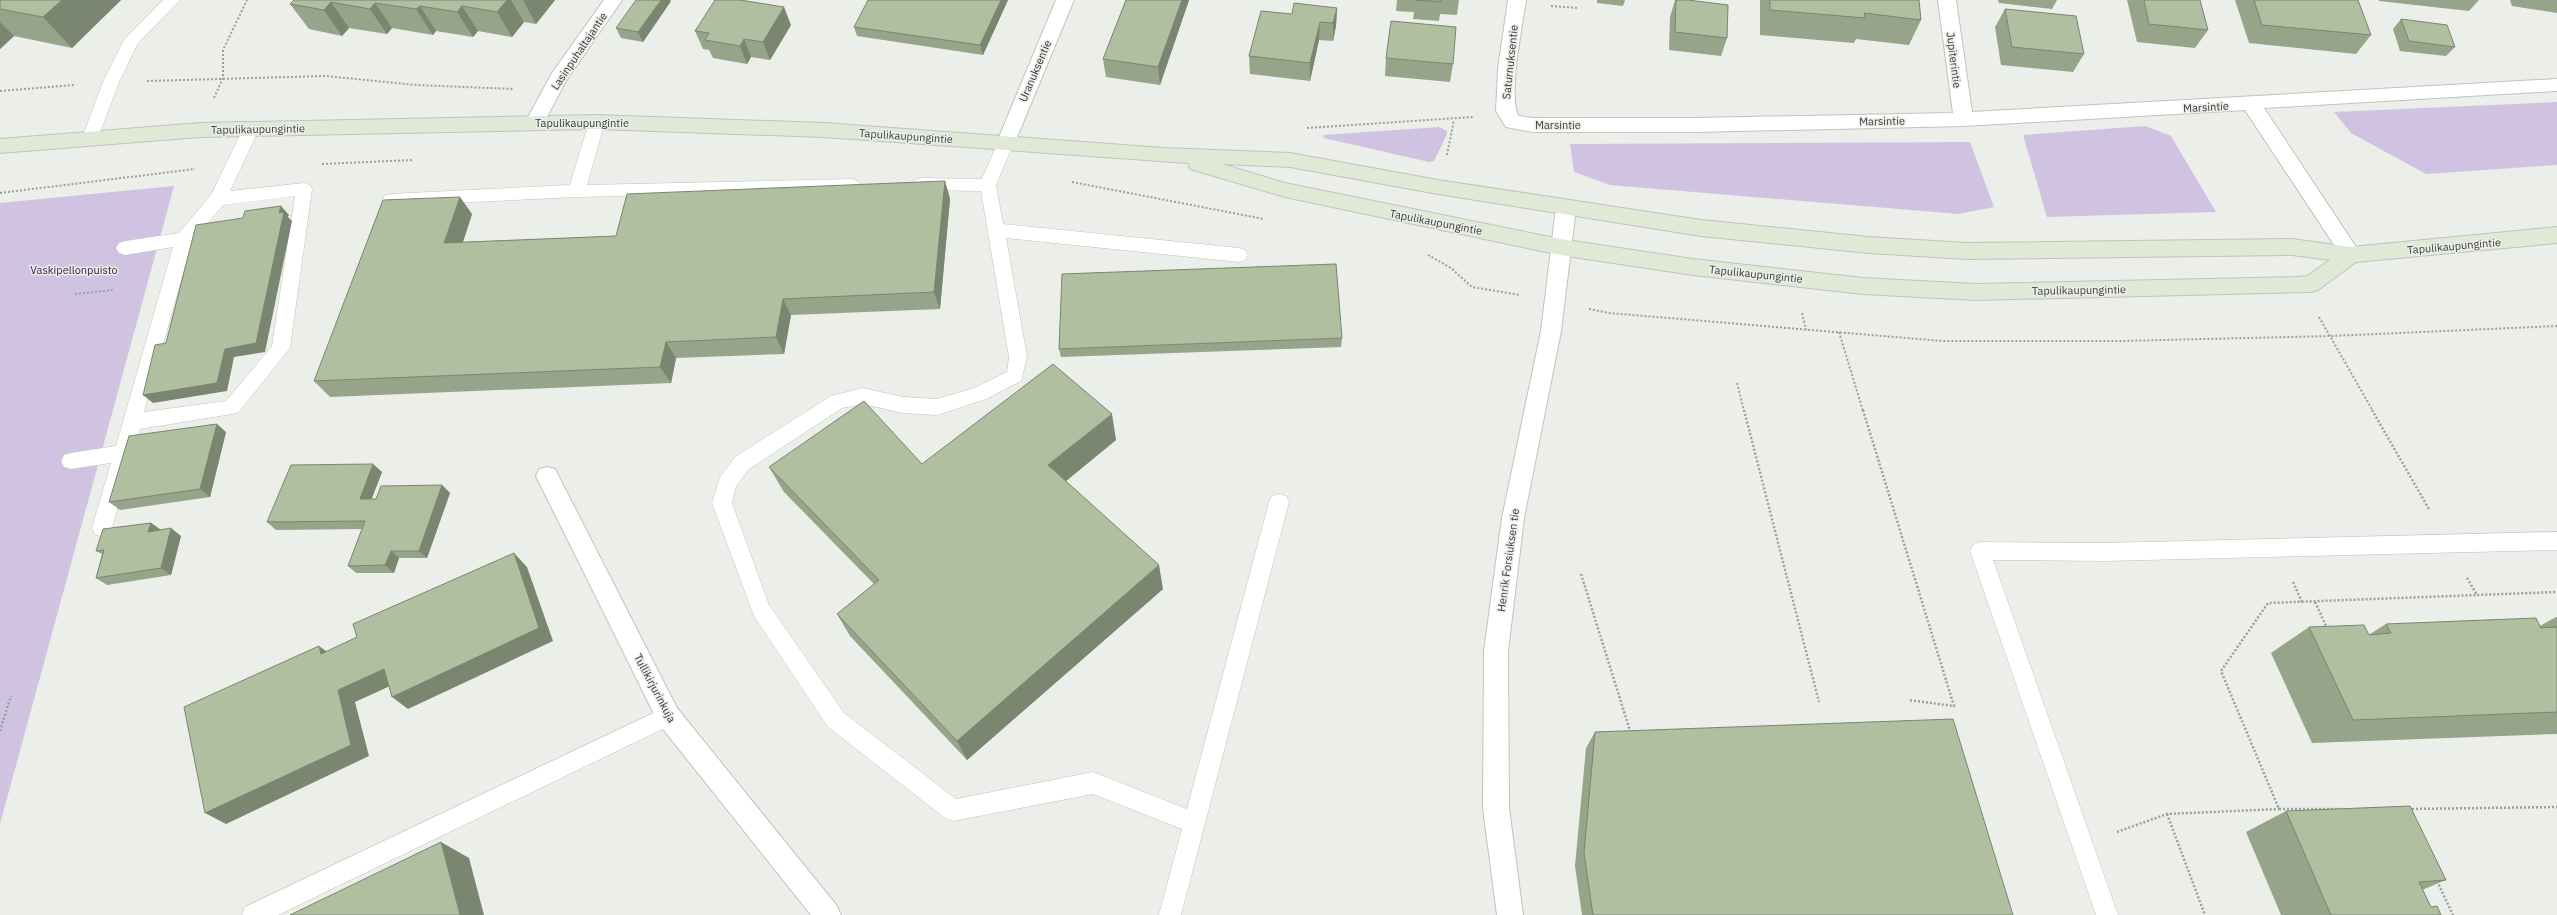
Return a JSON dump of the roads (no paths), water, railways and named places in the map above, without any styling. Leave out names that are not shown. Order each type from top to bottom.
[{"type":"main road","name":"Tapulikaupungintie","points":[[0,146],[90,138],[251,129],[597,122],[824,130],[1006,142],[1164,155],[1290,160],[1566,208],[1701,228],[1869,245],[1967,252],[2292,247],[2351,255],[2557,236]]},
{"type":"main road","name":"Tapulikaupungintie","points":[[1164,155],[1285,190],[1560,247],[1693,267],[1855,285],[1976,292],[2298,285],[2311,284],[2351,255]]},
{"type":"street","name":"Lasinpuhaltajantie","points":[[534,123],[558,78],[613,0]]},
{"type":"street","name":"Uranuksentie","points":[[1006,142],[1065,0]]},
{"type":"street","name":"Saturnuksentie","points":[[1513,122],[1505,111],[1507,69],[1517,0]]},
{"type":"street","name":"Jupiterintie","points":[[1947,0],[1964,119]]},
{"type":"street","name":"Marsintie","points":[[1513,122],[1533,125],[1695,125],[1964,119],[2251,104],[2557,85]]},
{"type":"street","points":[[2251,104],[2351,255]]},
{"type":"street","name":"Henrik Forsiuksen tie","points":[[1510,915],[1496,808],[1496,651],[1513,518],[1551,331],[1560,247],[1566,208]]},
{"type":"street","name":"Tullikirjurinkuja","points":[[547,476],[668,716],[828,915]]},
{"type":"lane","points":[[90,138],[111,82],[132,40],[172,0]]},
{"type":"lane","points":[[577,191],[597,122]]},
{"type":"lane","points":[[102,528],[184,239],[218,199],[251,129]]},
{"type":"lane","points":[[1006,142],[988,185],[1018,357],[1015,376],[979,394],[937,407],[903,405],[863,396],[838,401],[742,463],[727,483],[722,503],[761,610],[836,720],[953,810],[1093,783],[1194,824]]},
{"type":"lane","points":[[904,184],[988,185]]},
{"type":"lane","points":[[390,200],[577,191],[872,185]]},
{"type":"lane","points":[[132,422],[231,408],[281,348],[304,189],[218,199]]},
{"type":"lane","points":[[996,230],[1239,255]]},
{"type":"lane","points":[[125,248],[184,239]]},
{"type":"lane","points":[[71,461],[123,452]]},
{"type":"lane","points":[[1170,915],[1279,502]]},
{"type":"lane","points":[[2107,915],[1980,551],[2104,552],[2557,541]]},
{"type":"lane","points":[[253,915],[668,716]]},
{"type":"park label","name":"Vaskipellonpuisto","points":[[74,270]]}]
